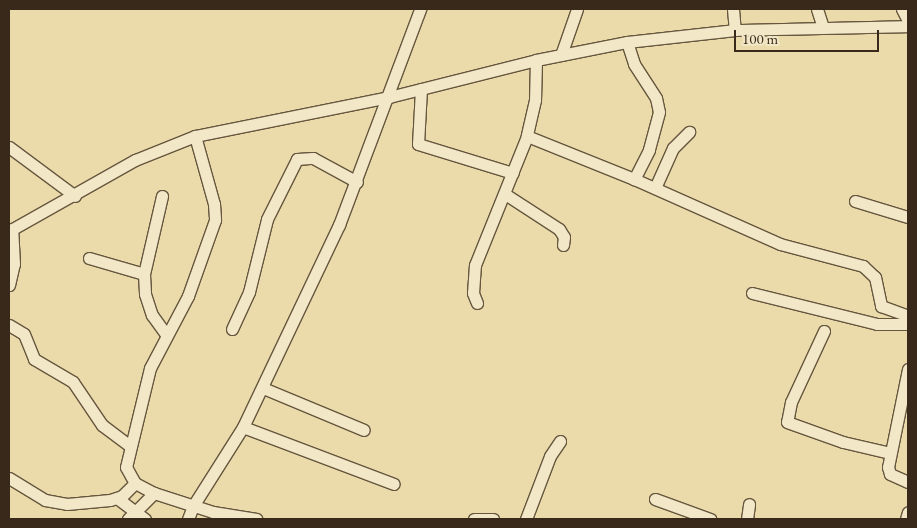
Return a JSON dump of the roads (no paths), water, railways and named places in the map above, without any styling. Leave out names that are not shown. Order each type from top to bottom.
[{"type":"street","points":[[188,519],[193,506],[243,427],[263,388],[357,182],[420,9]]},
{"type":"street","points":[[561,55],[577,9]]},
{"type":"street","points":[[733,9],[735,30]]},
{"type":"street","points":[[817,9],[823,28]]},
{"type":"street","points":[[902,9],[908,21]]},
{"type":"street","points":[[9,285],[14,264],[10,230],[74,196],[135,160],[195,136],[389,97],[536,60],[627,42],[735,30],[908,26]]},
{"type":"street","points":[[627,42],[634,64],[656,98],[659,112],[649,150],[634,180]]},
{"type":"street","points":[[477,303],[473,292],[475,266],[527,136],[535,100],[536,60]]},
{"type":"street","points":[[421,89],[418,144],[513,173]]},
{"type":"street","points":[[655,188],[672,148],[688,132]]},
{"type":"street","points":[[195,136],[214,204],[215,220],[188,296],[166,334],[150,368],[129,444],[126,467],[136,483],[154,493],[193,506],[256,519]]},
{"type":"street","points":[[527,136],[655,188],[780,244],[863,266],[875,277],[880,306],[908,316]]},
{"type":"street","points":[[9,147],[74,196]]},
{"type":"street","points":[[232,329],[249,292],[267,219],[297,159],[306,156],[313,158],[357,182]]},
{"type":"street","points":[[505,194],[559,229],[564,237],[563,245]]},
{"type":"street","points":[[162,196],[144,274],[145,294],[152,315],[166,334]]},
{"type":"street","points":[[855,201],[908,217]]},
{"type":"street","points":[[89,258],[144,274]]},
{"type":"street","points":[[752,293],[877,324],[908,324]]},
{"type":"street","points":[[9,325],[24,334],[34,359],[73,382],[102,425],[129,444]]},
{"type":"street","points":[[824,331],[791,402],[787,422],[843,442],[890,454]]},
{"type":"street","points":[[908,369],[904,411],[890,454],[888,471],[908,482]]},
{"type":"street","points":[[263,388],[364,430]]},
{"type":"street","points":[[243,427],[394,484]]},
{"type":"street","points":[[526,519],[550,456],[560,441]]},
{"type":"street","points":[[9,478],[45,500],[56,503],[80,504],[116,498],[136,483]]},
{"type":"street","points":[[131,516],[154,493]]},
{"type":"street","points":[[116,498],[131,516],[145,519]]},
{"type":"street","points":[[655,498],[710,519]]},
{"type":"street","points":[[747,519],[749,504]]},
{"type":"street","points":[[906,519],[908,512]]},
{"type":"street","points":[[474,519],[493,519]]}]
